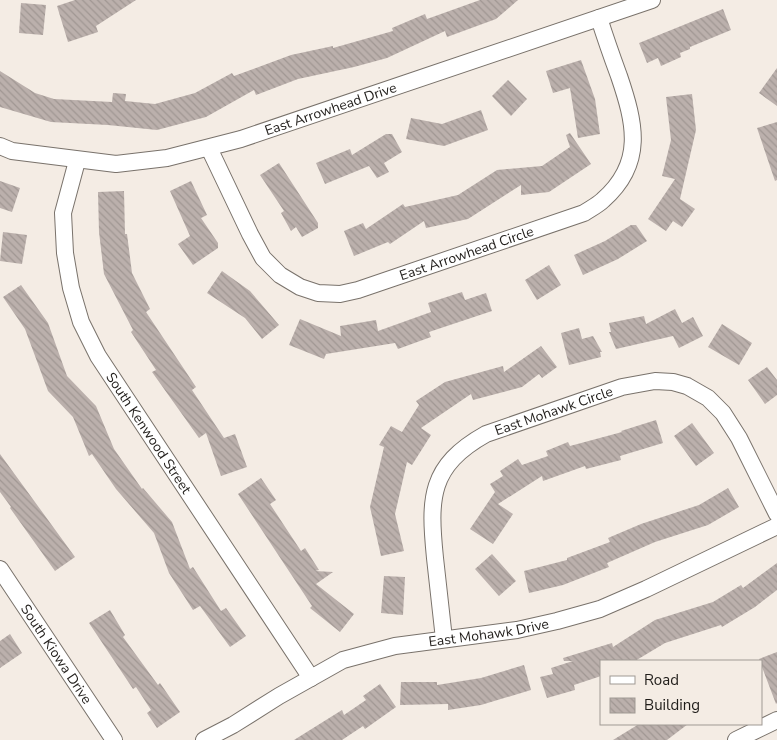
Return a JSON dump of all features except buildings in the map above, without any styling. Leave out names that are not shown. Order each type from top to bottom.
[{"type":"street","name":"East Arrowhead Drive","points":[[0,146],[12,151],[116,164],[167,158],[240,139],[652,0]]},
{"type":"street","name":"East Arrowhead Circle","points":[[208,148],[263,258],[280,275],[300,287],[318,292],[340,294],[367,287],[584,213],[602,201],[620,182],[629,164],[634,140],[632,119],[599,18]]},
{"type":"street","name":"South Kenwood Street","points":[[77,160],[63,213],[65,253],[71,288],[81,322],[98,356],[311,678]]},
{"type":"street","name":"East Mohawk Circle","points":[[444,639],[431,520],[434,496],[440,476],[453,457],[468,444],[486,434],[622,387],[655,381],[673,382],[687,386],[708,398],[723,413],[739,438],[777,514]]},
{"type":"street","name":"East Mohawk Drive","points":[[204,740],[344,660],[395,646],[517,630],[557,621],[600,608],[646,589],[777,526]]},
{"type":"street","name":"South Kiowa Drive","points":[[0,569],[6,590],[114,740]]},
{"type":"street","points":[[736,740],[777,720]]}]
